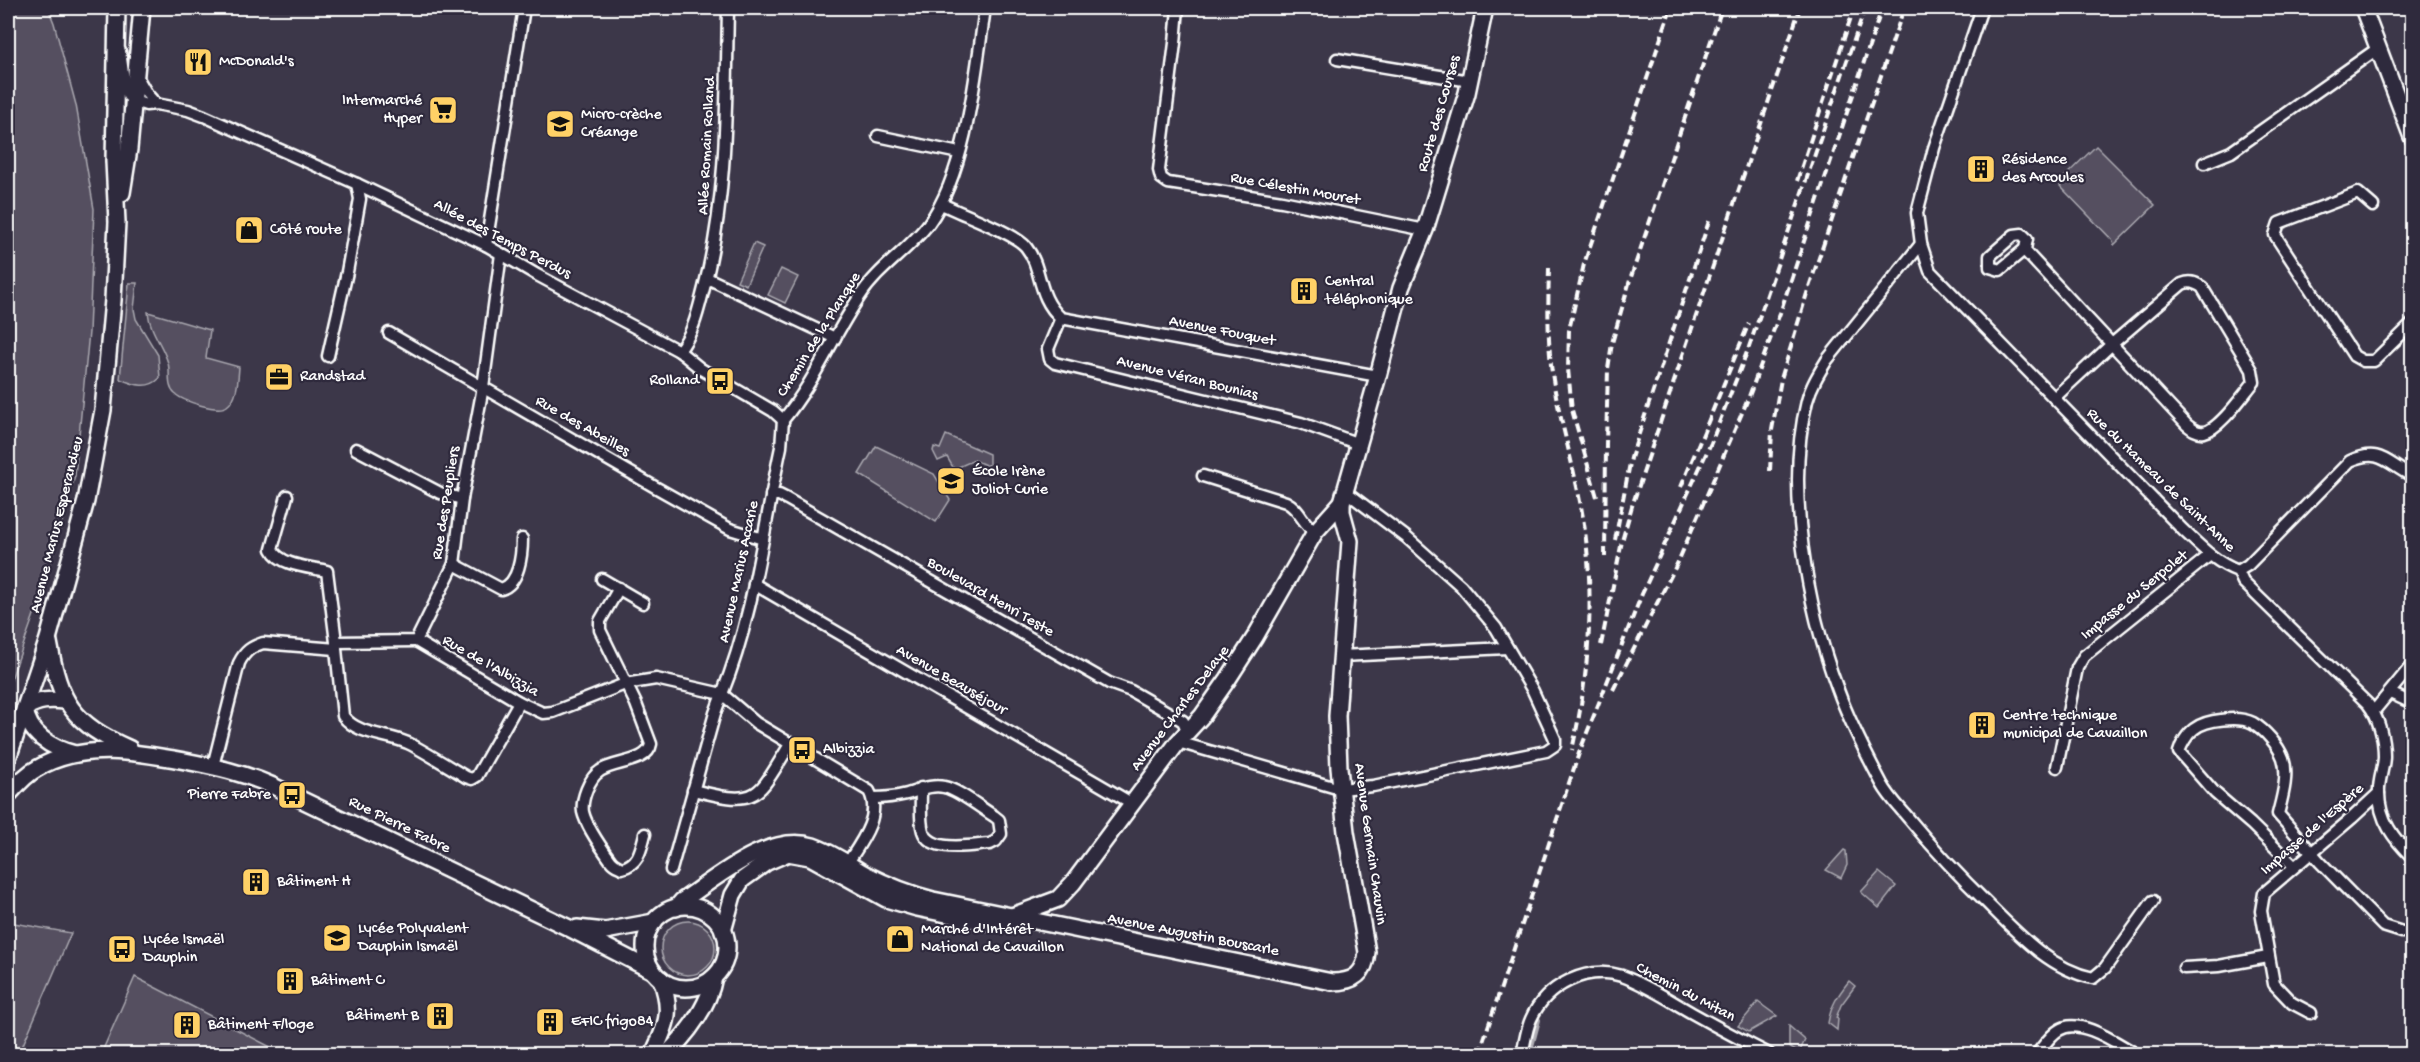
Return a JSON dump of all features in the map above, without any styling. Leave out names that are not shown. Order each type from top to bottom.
[{"type":"street","name":"Avenue Marius Esperandieu","points":[[117,8],[114,161],[117,222]]},
{"type":"street","name":"Avenue Marius Esperandieu","points":[[8,758],[48,639],[86,501],[99,437],[107,384],[117,222],[131,135],[145,104],[136,75],[142,8]]},
{"type":"street","points":[[486,245],[524,8]]},
{"type":"street","name":"Allée Romain Rolland","points":[[679,351],[694,326],[721,210],[728,8]]},
{"type":"street","name":"Chemin de la Planque","points":[[783,420],[873,277],[914,242],[942,204],[971,108],[985,8]]},
{"type":"street","name":"Rue Célestin Mouret","points":[[1178,8],[1159,170],[1161,178],[1168,183],[1282,201],[1425,230]]},
{"type":"street","name":"Route des Courses","points":[[1343,496],[1401,288],[1425,230],[1470,81],[1485,8]]},
{"type":"street","name":"Rue du Hameau de Saint-Anne","points":[[1982,8],[1934,148],[1917,213],[1921,244],[1930,272],[2210,555],[2226,567],[2238,571],[2245,584],[2374,711]]},
{"type":"street","points":[[2363,8],[2412,137]]},
{"type":"street","points":[[117,38],[128,96],[145,104],[147,94],[136,75]]},
{"type":"street","points":[[2204,163],[2231,152],[2377,49]]},
{"type":"street","points":[[1336,59],[1470,81]]},
{"type":"street","name":"Allée des Temps Perdus","points":[[145,104],[188,110],[204,116],[357,184],[486,245],[679,351],[701,369],[773,411],[783,420]]},
{"type":"street","points":[[878,136],[959,153]]},
{"type":"street","points":[[328,356],[347,272],[360,199],[357,184]]},
{"type":"street","points":[[2373,206],[2358,193],[2279,223],[2275,235],[2354,356],[2363,361],[2374,361],[2412,324]]},
{"type":"street","points":[[942,204],[1019,240],[1032,256],[1041,290],[1061,318]]},
{"type":"street","points":[[1921,244],[1827,360],[1816,379],[1803,420],[1799,464],[1799,523],[1820,632],[1838,690],[1857,735],[1883,786],[1920,833],[1974,891],[2022,937],[2062,967],[2093,978],[2105,968],[2153,901]]},
{"type":"street","points":[[2024,250],[2112,344],[2197,432],[2204,432],[2215,427],[2254,382],[2252,370],[2202,287],[2195,282],[2182,284],[2112,344],[2055,398]]},
{"type":"street","name":"Rue des Peupliers","points":[[416,641],[454,564],[462,500],[483,387],[501,254]]},
{"type":"street","points":[[707,278],[835,338]]},
{"type":"street","name":"Avenue Fouquet","points":[[1061,318],[1378,376]]},
{"type":"street","name":"Avenue Véran Bounias","points":[[1061,318],[1048,348],[1050,358],[1055,363],[1301,423],[1359,444]]},
{"type":"street","name":"Rue des Abeilles","points":[[389,333],[730,529],[763,538]]},
{"type":"street","name":"Avenue Marius Accarie","points":[[671,870],[715,713],[738,655],[784,431],[783,420]]},
{"type":"street","points":[[356,449],[440,493],[462,500]]},
{"type":"street","points":[[2238,571],[2251,562],[2350,461],[2364,454],[2379,456],[2412,476]]},
{"type":"street","points":[[1203,476],[1286,502],[1295,507],[1301,520],[1319,527],[1335,522],[1346,528]]},
{"type":"street","name":"Boulevard Henri Teste","points":[[771,495],[787,499],[1109,683],[1131,691],[1169,712],[1183,721],[1183,737]]},
{"type":"street","points":[[287,496],[272,549],[275,555],[283,560],[327,571],[343,716],[348,723],[360,730],[410,744],[472,779],[477,776],[519,702]]},
{"type":"street","points":[[1183,737],[1340,789],[1373,786],[1552,749],[1556,742],[1533,691],[1496,628],[1461,586],[1406,537],[1343,496]]},
{"type":"street","name":"Avenue Charles Delaye","points":[[1012,916],[1058,899],[1073,884],[1228,680],[1319,527],[1343,496]]},
{"type":"street","name":"Avenue Germain Chauvin","points":[[1343,496],[1346,528],[1350,541],[1336,716],[1340,789],[1366,952],[1364,969],[1350,980]]},
{"type":"street","points":[[454,564],[501,589],[506,588],[522,558],[522,539]]},
{"type":"street","name":"Impasse du Serpolet","points":[[2057,767],[2077,668],[2084,656],[2210,555]]},
{"type":"street","points":[[602,579],[643,603]]},
{"type":"street","name":"Avenue Beauséjour","points":[[754,584],[1133,804]]},
{"type":"street","points":[[620,588],[600,621],[600,630],[636,704],[651,744],[650,750],[644,755],[599,771],[592,779],[583,800],[583,811],[612,863],[622,868],[634,863],[640,854],[645,834]]},
{"type":"street","points":[[48,639],[56,680],[65,701],[92,730],[137,752]]},
{"type":"street","points":[[213,766],[239,663],[244,653],[253,646],[416,641]]},
{"type":"street","name":"Rue de l'Albizzia","points":[[416,641],[519,702],[543,713],[553,712],[625,684],[656,679],[722,694]]},
{"type":"street","points":[[1341,656],[1507,648]]},
{"type":"street","points":[[2412,665],[2374,711],[2381,729],[2384,757],[2379,793],[2383,816],[2391,834],[2412,857]]},
{"type":"street","points":[[2390,693],[2412,703]]},
{"type":"street","points":[[722,694],[732,700],[756,723],[864,786],[873,798],[874,812],[872,821],[843,867],[808,852],[788,853],[767,862],[742,880],[733,895],[723,931]]},
{"type":"street","points":[[65,701],[48,699],[36,701],[25,708],[30,726],[41,738],[57,748],[75,754]]},
{"type":"street","points":[[2294,866],[2215,793],[2179,752],[2182,744],[2194,729],[2232,718],[2252,723],[2270,737],[2283,759],[2284,773],[2278,814],[2383,926],[2391,930],[2412,932]]},
{"type":"street","points":[[693,790],[728,799],[746,798],[760,790],[790,743]]},
{"type":"street","points":[[8,795],[30,772],[50,762],[75,754],[137,752]]},
{"type":"street","name":"Rue Pierre Fabre","points":[[137,752],[213,766],[245,774],[273,786],[567,927],[657,975]]},
{"type":"street","points":[[873,798],[895,797],[921,788],[946,787],[994,816],[1002,827],[1001,834],[996,841],[990,844],[943,846],[933,842],[926,837],[922,829],[921,788]]},
{"type":"street","name":"Impasse de l'Espère","points":[[2311,1013],[2292,1003],[2274,984],[2261,911],[2264,893],[2379,793]]},
{"type":"street","points":[[676,908],[682,901],[738,864],[774,847],[793,843],[812,845],[882,882],[913,895],[1028,921]]},
{"type":"street","points":[[788,853],[810,857],[886,899],[917,908],[985,922],[1028,921]]},
{"type":"street","name":"Avenue Charles Delaye","points":[[1051,926],[1058,899]]},
{"type":"street","points":[[653,1054],[668,1015],[669,1003],[646,955],[645,946],[649,929],[668,911],[676,908],[699,909],[717,921],[723,931],[727,951],[725,960],[714,977],[712,987],[692,1024],[667,1054]]},
{"type":"street","name":"Avenue Augustin Bouscarle","points":[[1028,921],[1332,982],[1350,980]]},
{"type":"street","name":"Rue Pierre Fabre","points":[[567,927],[605,932],[654,922]]},
{"type":"street","points":[[2184,968],[2219,966],[2268,957]]},
{"type":"street","name":"Chemin du Mitan","points":[[1522,1054],[1532,1017],[1542,1002],[1555,989],[1576,977],[1590,973],[1608,973],[1637,982],[1768,1054]]},
{"type":"street","points":[[657,975],[674,986],[688,988],[702,985],[714,977]]},
{"type":"street","points":[[2037,1054],[2057,1030],[2071,1026],[2091,1030],[2136,1054]]},
{"type":"shaded area","points":[[8,8],[48,8],[76,105],[94,209],[89,332],[75,476],[41,595],[8,688]]},
{"type":"shaded area","points":[[2096,146],[2155,205],[2114,245],[2113,241],[2060,186],[2060,181]]},
{"type":"shaded area","points":[[754,243],[763,247],[746,285],[737,281]]},
{"type":"shaded area","points":[[781,269],[798,277],[785,303],[768,295]]},
{"type":"shaded area","points":[[129,283],[137,283],[134,309],[136,319],[158,355],[160,378],[146,385],[120,379]]},
{"type":"shaded area","points":[[148,312],[210,330],[206,358],[239,367],[238,383],[231,403],[223,408],[201,405],[179,397],[172,391],[168,363],[151,326]]},
{"type":"shaded area","points":[[946,435],[989,454],[988,466],[974,460],[954,469],[947,457],[938,461],[933,451],[934,447],[940,449]]},
{"type":"shaded area","points":[[876,446],[934,474],[950,500],[936,522],[859,474]]},
{"type":"shaded area","points":[[1844,850],[1847,865],[1841,878],[1826,870]]},
{"type":"shaded area","points":[[1879,872],[1896,886],[1879,908],[1861,892]]},
{"type":"shaded area","points":[[683,921],[693,921],[703,925],[711,933],[715,948],[711,963],[703,971],[693,975],[683,975],[673,971],[665,963],[661,953],[661,943],[665,933],[673,925]]},
{"type":"shaded area","points":[[8,922],[71,933],[19,1054],[8,1054]]},
{"type":"shaded area","points":[[135,977],[284,1054],[101,1054]]},
{"type":"shaded area","points":[[1849,981],[1855,986],[1841,1005],[1836,1018],[1838,1019],[1837,1030],[1828,1023],[1829,1017],[1841,991]]},
{"type":"shaded area","points":[[1758,1002],[1777,1016],[1749,1032],[1738,1026]]},
{"type":"shaded area","points":[[1789,1026],[1805,1040],[1799,1053],[1789,1047]]},
{"type":"waterway","points":[[1530,1054],[1539,1020]]},
{"type":"railway","points":[[1597,497],[1572,410],[1568,369],[1569,330],[1584,264],[1671,8]]},
{"type":"railway","points":[[1605,557],[1608,369],[1612,343],[1630,280],[1722,8]]},
{"type":"railway","points":[[1601,645],[1622,541],[1632,506],[1800,8]]},
{"type":"railway","points":[[1797,181],[1854,8]]},
{"type":"railway","points":[[1479,1054],[1579,753],[1642,594],[1711,443],[1749,347],[1865,8]]},
{"type":"railway","points":[[1613,690],[1678,562],[1748,399],[1780,313],[1882,8]]},
{"type":"railway","points":[[1770,471],[1772,430],[1781,379],[1808,290],[1904,8]]},
{"type":"railway","points":[[1615,540],[1631,458],[1710,218]]},
{"type":"railway","points":[[1549,268],[1552,376],[1581,507],[1589,581],[1590,609],[1586,666],[1572,750]]},
{"type":"railway","points":[[1681,487],[1749,323]]},
{"type":"place","name":"McDonald's","points":[[198,62]]},
{"type":"place","name":"Intermarché Hyper","points":[[443,110]]},
{"type":"place","name":"Micro-crèche Créange","points":[[560,124]]},
{"type":"place","name":"Résidence des Arcoules","points":[[1981,169]]},
{"type":"place","name":"Côté route","points":[[249,230]]},
{"type":"place","name":"Central téléphonique","points":[[1304,291]]},
{"type":"place","name":"Randstad","points":[[279,377]]},
{"type":"place","name":"Rolland","points":[[720,381]]},
{"type":"place","name":"École Irène Joliot Curie","points":[[951,481]]},
{"type":"place","name":"Centre technique municipal de Cavaillon","points":[[1982,725]]},
{"type":"place","name":"Albizzia","points":[[802,750]]},
{"type":"place","name":"Pierre Fabre","points":[[292,795]]},
{"type":"place","name":"Bâtiment H","points":[[256,882]]},
{"type":"place","name":"Lycée Polyvalent Dauphin Ismaël","points":[[337,938]]},
{"type":"place","name":"Marché d'Intérêt National de Cavaillon","points":[[900,939]]},
{"type":"place","name":"Lycée Ismaël Dauphin","points":[[122,949]]},
{"type":"place","name":"Bâtiment C","points":[[290,981]]},
{"type":"place","name":"Bâtiment B","points":[[440,1016]]},
{"type":"place","name":"EFIC frigo84","points":[[550,1022]]},
{"type":"place","name":"Bâtiment F/loge","points":[[187,1025]]}]
